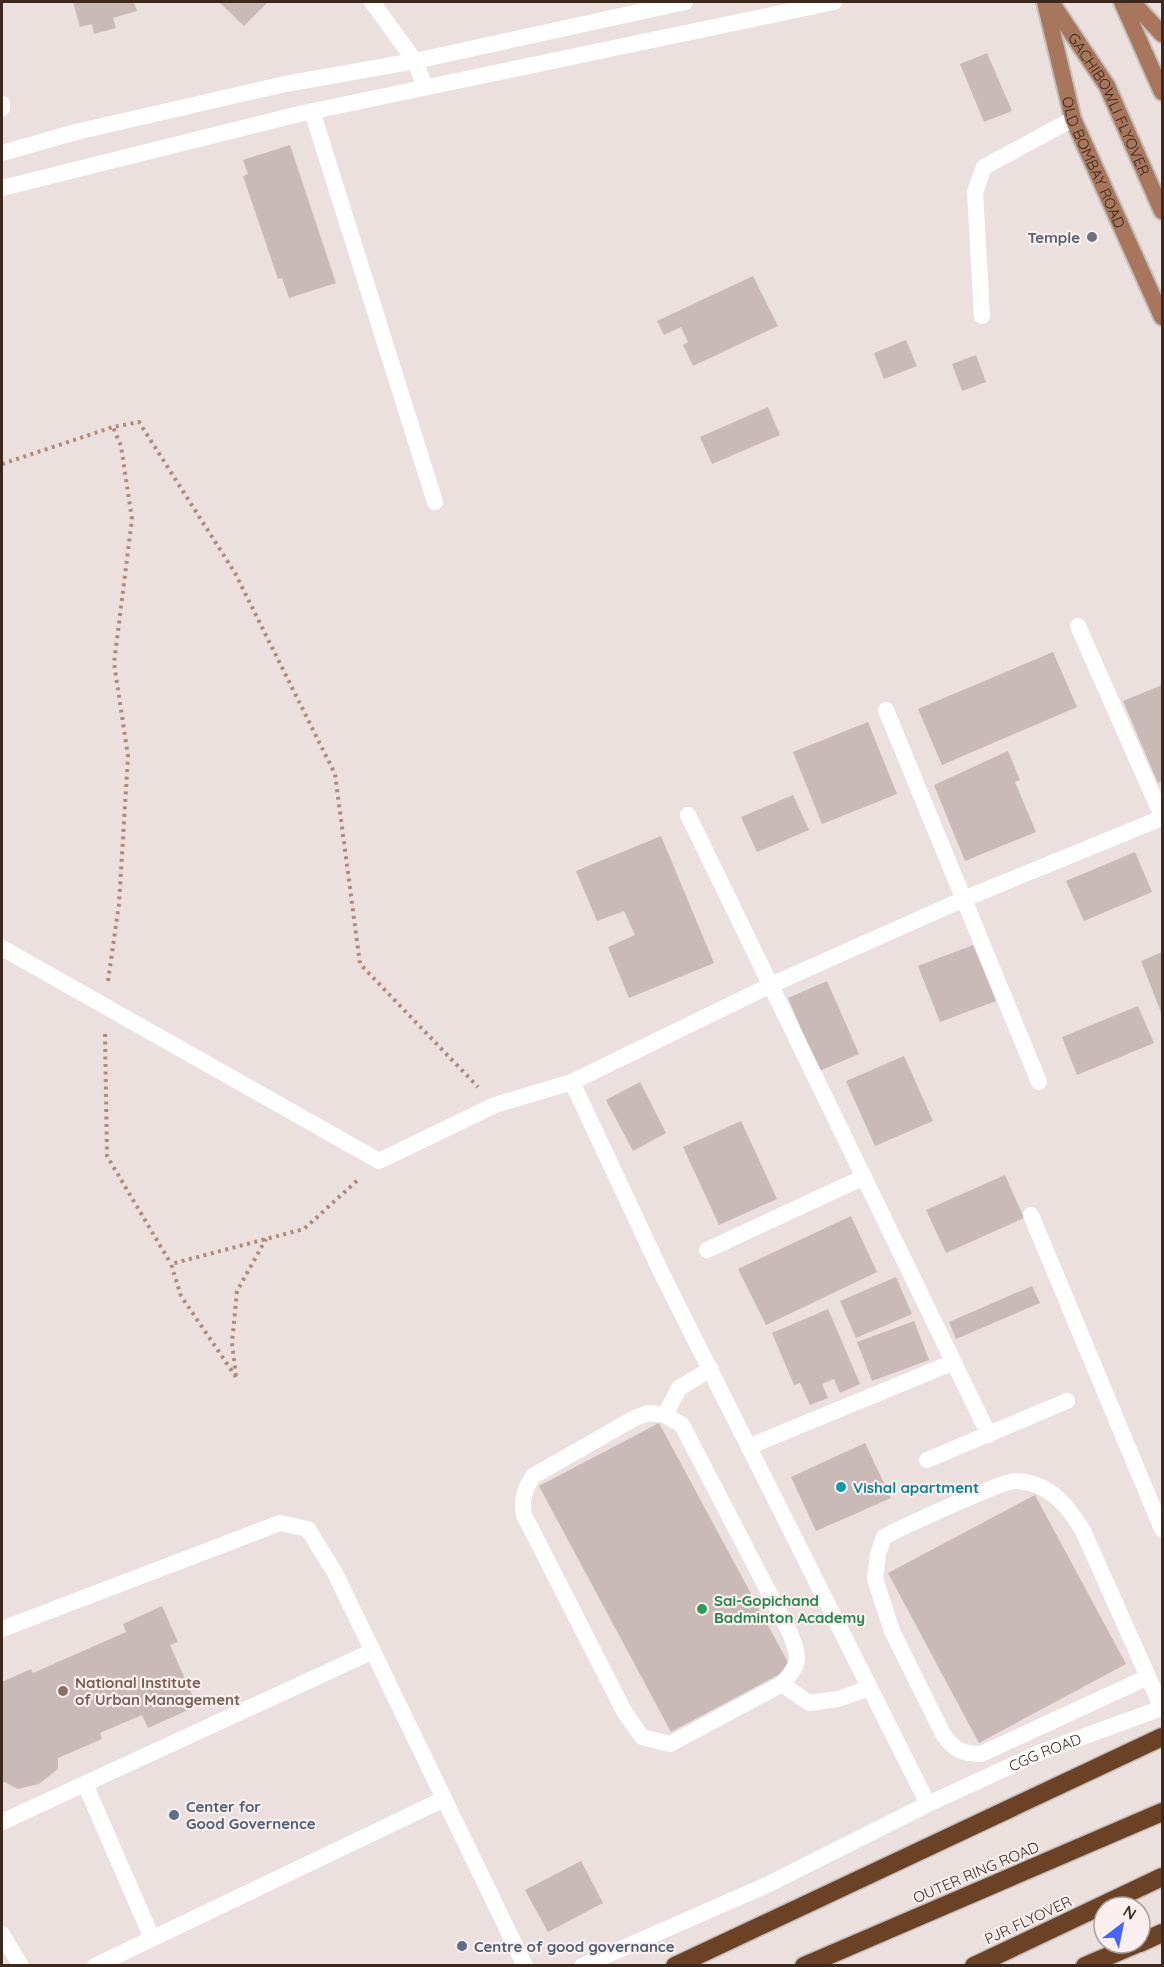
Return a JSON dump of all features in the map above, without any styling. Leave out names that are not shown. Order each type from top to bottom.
[{"type":"highway","points":[[675,1965],[1162,1737]]},
{"type":"highway","name":"OUTER RING ROAD","points":[[804,1965],[1162,1812]]},
{"type":"highway","name":"PJR FLYOVER","points":[[974,1965],[1162,1877]]},
{"type":"highway","points":[[1085,1965],[1110,1955]]},
{"type":"main road","name":"OLD BOMBAY ROAD","points":[[1045,2],[1073,119],[1162,316]]},
{"type":"main road","name":"GACHIBOWLI FLYOVER","points":[[1051,2],[1107,86],[1162,211]]},
{"type":"main road","points":[[1122,2],[1162,92]]},
{"type":"main road","points":[[1132,2],[1162,34]]},
{"type":"street","points":[[372,2],[415,61],[424,87]]},
{"type":"street","points":[[2,153],[76,132],[285,84],[415,61],[685,2]]},
{"type":"street","points":[[2,188],[312,111],[834,2]]},
{"type":"street","points":[[312,111],[435,502]]},
{"type":"street","points":[[982,316],[975,192],[984,166],[1073,119]]},
{"type":"street","points":[[2,948],[379,1161],[495,1105],[572,1082],[771,985],[964,899],[1162,817],[1078,626]]},
{"type":"street","points":[[886,710],[1039,1082]]},
{"type":"street","points":[[688,815],[989,1435]]},
{"type":"street","points":[[572,1082],[661,1272],[928,1804]]},
{"type":"street","points":[[707,1250],[864,1177]]},
{"type":"street","points":[[1030,1215],[1162,1529]]},
{"type":"street","points":[[750,1446],[954,1362]]},
{"type":"street","points":[[665,1415],[680,1388],[711,1369]]},
{"type":"street","points":[[927,1460],[1067,1401]]},
{"type":"street","points":[[648,1413],[665,1415],[682,1425],[790,1633],[799,1656],[796,1668],[782,1684],[670,1744],[642,1737],[626,1713],[524,1515],[522,1503],[533,1476],[635,1418],[648,1413]]},
{"type":"street","points":[[1148,1677],[981,1754],[966,1754],[953,1749],[943,1734],[892,1631],[875,1579],[878,1554],[884,1537],[901,1527],[1015,1480],[1042,1488],[1067,1505],[1083,1531],[1162,1708]]},
{"type":"street","points":[[2,1629],[280,1523],[308,1529],[335,1573],[525,1965]]},
{"type":"street","points":[[2,1822],[373,1651]]},
{"type":"street","points":[[782,1684],[809,1702],[838,1699],[870,1688]]},
{"type":"street","name":"CGG ROAD","points":[[582,1965],[769,1884],[928,1804],[1041,1752],[1162,1708]]},
{"type":"street","points":[[85,1784],[152,1938]]},
{"type":"street","points":[[95,1965],[444,1799]]},
{"type":"street","points":[[2,1934],[21,1965]]},
{"type":"path","points":[[2,464],[113,427],[139,422],[235,573],[335,774],[360,964],[495,1105]]},
{"type":"path","points":[[113,427],[121,446],[132,519],[114,663],[128,756],[119,904],[105,1007],[107,1156],[171,1264],[181,1296],[236,1377],[232,1343],[237,1291],[267,1238]]},
{"type":"path","points":[[171,1264],[304,1229],[379,1161]]},
{"type":"building","points":[[73,2],[134,2],[137,11],[113,18],[116,28],[94,34],[92,24],[80,27]]},
{"type":"building","points":[[219,2],[268,2],[244,26]]},
{"type":"building","points":[[987,53],[1012,111],[984,122],[960,64]]},
{"type":"building","points":[[290,145],[336,283],[289,298],[282,278],[278,279],[243,176],[248,174],[243,160]]},
{"type":"building","points":[[753,276],[778,326],[693,366],[683,345],[688,342],[681,327],[664,335],[657,321]]},
{"type":"building","points":[[906,340],[917,366],[884,379],[874,353]]},
{"type":"building","points":[[976,355],[986,382],[962,391],[952,364]]},
{"type":"building","points":[[768,407],[780,435],[712,464],[700,437]]},
{"type":"building","points":[[1053,652],[1077,707],[942,765],[918,709]]},
{"type":"building","points":[[1162,685],[1162,781],[1158,783],[1123,701]]},
{"type":"building","points":[[868,722],[897,794],[822,824],[793,752]]},
{"type":"building","points":[[1008,751],[1020,780],[1015,782],[1036,832],[965,861],[934,785]]},
{"type":"building","points":[[793,795],[809,830],[757,852],[741,817]]},
{"type":"building","points":[[661,836],[714,963],[629,998],[608,947],[635,935],[624,911],[597,921],[576,871]]},
{"type":"building","points":[[1135,852],[1152,892],[1084,921],[1066,881]]},
{"type":"building","points":[[973,945],[996,1001],[940,1022],[918,966]]},
{"type":"building","points":[[1162,952],[1162,1015],[1141,961]]},
{"type":"building","points":[[827,981],[859,1054],[819,1071],[788,998]]},
{"type":"building","points":[[1138,1006],[1154,1043],[1077,1075],[1062,1037]]},
{"type":"building","points":[[904,1056],[933,1121],[875,1146],[846,1081]]},
{"type":"building","points":[[640,1082],[666,1133],[633,1151],[606,1100]]},
{"type":"building","points":[[741,1121],[777,1199],[719,1225],[683,1147]]},
{"type":"building","points":[[1005,1175],[1024,1218],[946,1253],[926,1210]]},
{"type":"building","points":[[851,1216],[877,1272],[766,1325],[738,1269]]},
{"type":"building","points":[[896,1277],[912,1314],[856,1338],[840,1301]]},
{"type":"building","points":[[1032,1286],[1040,1303],[956,1339],[949,1322]]},
{"type":"building","points":[[828,1309],[860,1384],[840,1393],[834,1379],[822,1384],[828,1398],[810,1405],[800,1383],[794,1385],[772,1333]]},
{"type":"building","points":[[914,1321],[929,1360],[872,1381],[857,1342]]},
{"type":"building","points":[[659,1423],[791,1668],[671,1732],[539,1486]]},
{"type":"building","name":"Vishal apartment","points":[[865,1443],[891,1498],[816,1531],[791,1477]]},
{"type":"building","points":[[1035,1495],[1126,1664],[979,1743],[888,1573]]},
{"type":"building","points":[[162,1606],[178,1642],[170,1645],[197,1706],[148,1728],[142,1715],[100,1733],[102,1739],[58,1758],[58,1769],[39,1784],[18,1789],[2,1781],[2,1682],[31,1669],[33,1673],[126,1632],[123,1624]]},
{"type":"building","points":[[581,1861],[603,1903],[548,1932],[525,1890]]},
{"type":"place","name":"Temple","points":[[1092,237]]},
{"type":"place","name":"Vishal apartment","points":[[841,1487]]},
{"type":"place","name":"Sai-Gopichand Badminton Academy","points":[[702,1609]]},
{"type":"place","name":"National Institute of Urban Management","points":[[63,1691]]},
{"type":"place","name":"Center for Good Governence","points":[[174,1815]]},
{"type":"place","name":"Centre of good governance","points":[[462,1946]]}]
